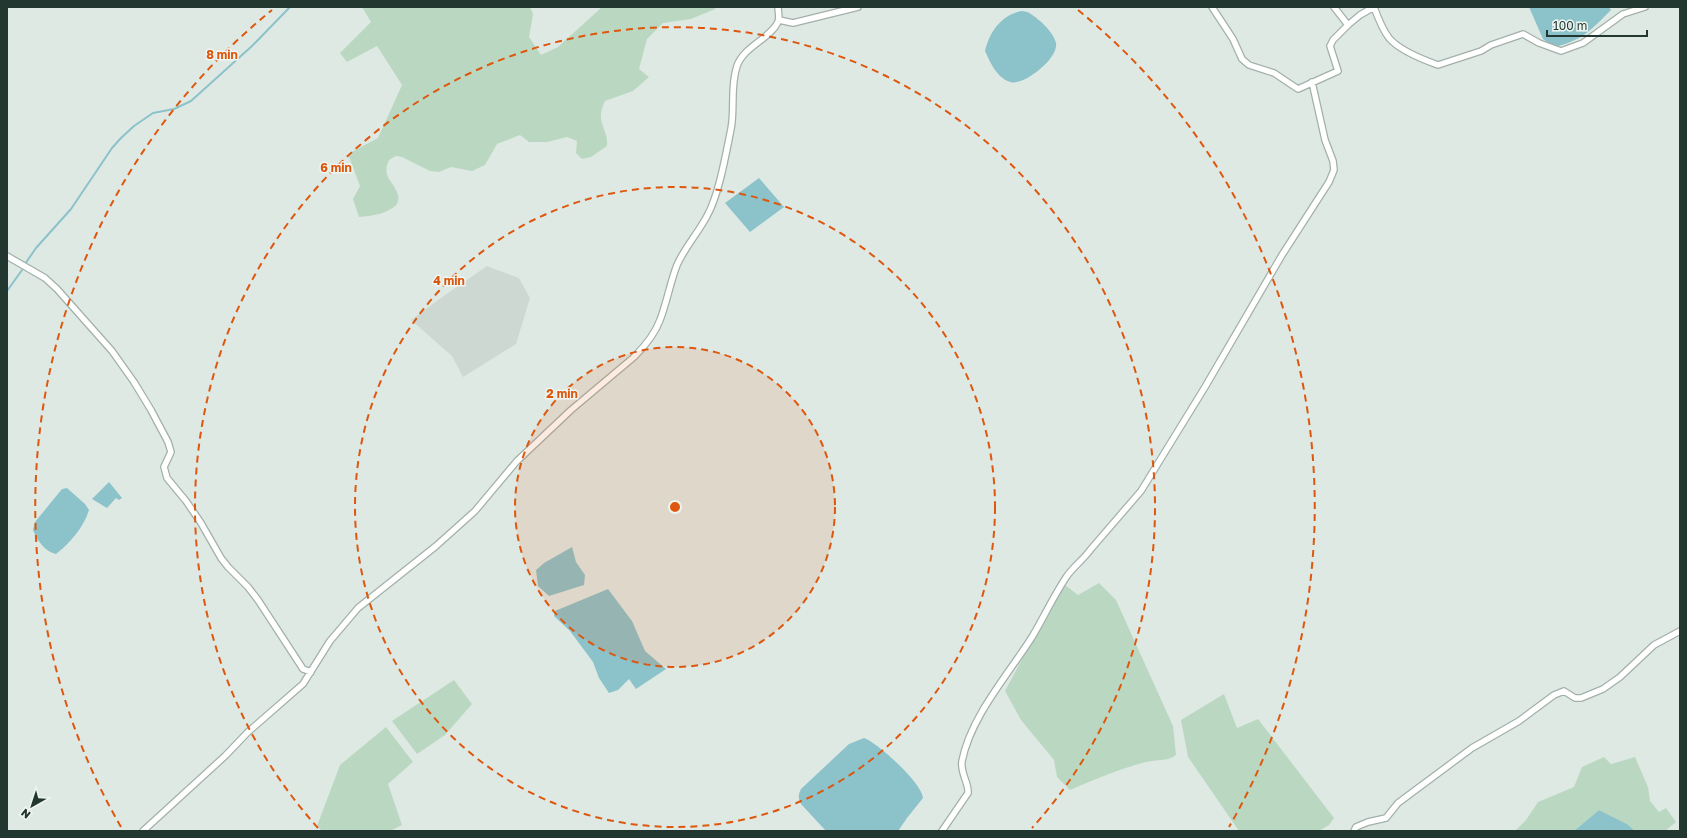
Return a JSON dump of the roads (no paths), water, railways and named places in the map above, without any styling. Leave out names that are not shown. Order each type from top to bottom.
[{"type":"street","points":[[143,831],[225,756],[248,732],[303,684],[340,628],[358,608],[436,546],[475,511],[528,451],[570,410],[643,348],[660,322],[678,265],[690,240],[707,216],[714,199],[732,127],[734,107],[733,92],[738,65],[753,45],[770,32],[779,20],[778,7]]},
{"type":"street","points":[[779,20],[793,23],[858,7]]},
{"type":"street","points":[[1212,7],[1233,40],[1242,59],[1249,64],[1274,73],[1298,89],[1338,71],[1330,46],[1332,40],[1360,15],[1374,7],[1382,28],[1390,39],[1399,47],[1438,65],[1481,51],[1491,45],[1523,34],[1539,43],[1561,51],[1583,43],[1623,14],[1645,7]]},
{"type":"street","points":[[1334,7],[1348,25]]},
{"type":"street","points":[[942,831],[968,793],[968,789],[962,774],[962,762],[968,742],[981,715],[1033,636],[1060,586],[1141,491],[1282,255],[1329,182],[1334,170],[1333,161],[1325,140],[1312,82]]},
{"type":"street","points":[[7,256],[45,278],[57,289],[112,351],[134,382],[168,442],[171,452],[164,467],[167,478],[202,523],[221,558],[228,567],[248,586],[258,600],[303,669],[311,672]]},
{"type":"street","points":[[1354,831],[1356,827],[1368,822],[1386,818],[1398,803],[1472,748],[1519,721],[1554,695],[1564,691],[1575,698],[1581,698],[1603,689],[1620,678],[1654,645],[1680,631]]},
{"type":"water","points":[[1529,7],[1609,7],[1611,10],[1579,38],[1554,47],[1543,39]]},
{"type":"water","points":[[1021,11],[1031,14],[1040,21],[1052,34],[1056,43],[1052,56],[1039,70],[1024,80],[1010,82],[1001,77],[992,65],[985,51],[990,37],[997,25],[1014,13]]},
{"type":"water","points":[[759,178],[784,207],[750,232],[725,203]]},
{"type":"water","points":[[109,482],[122,498],[119,500],[116,498],[107,508],[92,499]]},
{"type":"water","points":[[67,488],[85,504],[89,510],[84,522],[76,534],[56,554],[48,551],[42,545],[33,530],[35,522],[62,489]]},
{"type":"water","points":[[572,547],[576,562],[585,575],[584,585],[549,596],[538,586],[536,570],[544,563]]},
{"type":"water","points":[[608,589],[632,621],[645,651],[666,669],[636,689],[629,679],[618,690],[609,693],[599,678],[593,662],[570,631],[554,616],[555,611]]},
{"type":"water","points":[[864,738],[871,741],[889,755],[908,774],[921,791],[923,798],[898,831],[826,831],[801,804],[799,800],[800,791],[849,744]]},
{"type":"water","points":[[1599,810],[1627,824],[1635,831],[1574,831]]},
{"type":"waterway","points":[[25,264],[36,248],[71,209],[112,148],[121,138],[134,126],[153,113],[174,109],[191,101],[252,46],[290,7]]},
{"type":"waterway","points":[[7,291],[22,270]]}]
